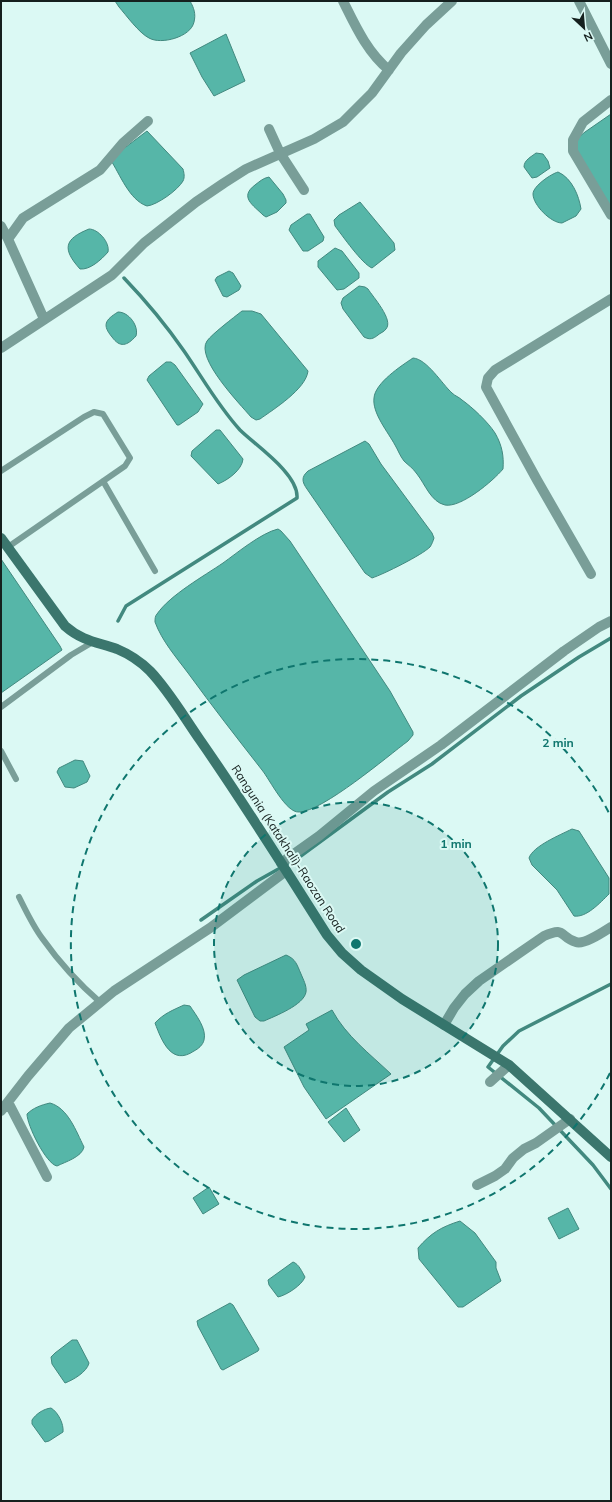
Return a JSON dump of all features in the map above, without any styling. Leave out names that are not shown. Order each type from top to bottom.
[{"type":"main road","name":"Rangunia (Katakhali)-Raozan Road","points":[[1,538],[66,626],[74,633],[93,642],[117,649],[133,657],[150,671],[221,770],[327,935],[342,952],[367,974],[402,999],[486,1051],[500,1072],[611,1157]]},
{"type":"street","points":[[343,1],[356,28],[373,54],[389,70]]},
{"type":"street","points":[[1,348],[112,275],[144,243],[202,198],[246,169],[314,139],[343,122],[372,93],[401,53],[426,25],[452,1]]},
{"type":"street","points":[[579,1],[611,64]]},
{"type":"street","points":[[611,100],[583,122],[572,140],[573,151],[611,215]]},
{"type":"street","points":[[8,239],[23,218],[100,170],[123,143],[148,121]]},
{"type":"street","points":[[269,129],[280,153],[304,190]]},
{"type":"street","points":[[1,226],[44,319]]},
{"type":"street","points":[[591,574],[486,387],[488,378],[495,370],[611,299]]},
{"type":"street","points":[[1,1111],[28,1076],[69,1028],[114,991],[210,928],[374,791],[441,745],[564,651],[599,627],[611,621]]},
{"type":"street","points":[[444,1025],[454,1008],[465,994],[479,981],[544,936],[554,931],[559,931],[576,942],[583,942],[611,927]]},
{"type":"street","points":[[8,1102],[47,1177]]},
{"type":"street","points":[[477,1185],[505,1169],[513,1158],[524,1149],[536,1143],[567,1122]]},
{"type":"lane","points":[[1,471],[94,412],[103,414],[130,458],[125,466],[8,547]]},
{"type":"lane","points":[[103,481],[155,571]]},
{"type":"lane","points":[[1,707],[71,656],[93,642]]},
{"type":"lane","points":[[1,751],[16,779]]},
{"type":"lane","points":[[19,898],[46,944],[82,987],[101,1003]]},
{"type":"shaded area","points":[[115,1],[190,1],[193,6],[195,16],[194,22],[192,27],[182,36],[161,41],[154,40],[145,36],[137,28]]},
{"type":"shaded area","points":[[226,34],[245,81],[214,96],[202,77],[190,53]]},
{"type":"shaded area","points":[[611,114],[611,211],[577,157],[575,140]]},
{"type":"shaded area","points":[[147,131],[183,169],[184,176],[183,181],[172,193],[156,203],[147,206],[141,203],[130,192],[110,159]]},
{"type":"shaded area","points":[[536,153],[543,154],[548,161],[550,168],[537,177],[532,178],[524,165],[528,159]]},
{"type":"shaded area","points":[[558,172],[567,178],[571,183],[579,199],[581,209],[576,216],[562,223],[553,220],[543,213],[536,203],[533,194],[539,184],[551,175]]},
{"type":"shaded area","points":[[269,177],[283,194],[286,203],[277,212],[266,217],[249,201],[248,193],[250,189],[263,179]]},
{"type":"shaded area","points":[[360,202],[394,243],[395,250],[372,268],[363,261],[335,226],[334,220],[339,215]]},
{"type":"shaded area","points":[[307,214],[310,214],[324,237],[323,241],[308,251],[303,251],[289,230],[291,225]]},
{"type":"shaded area","points":[[89,229],[96,231],[103,237],[107,244],[108,252],[99,261],[88,268],[80,269],[70,256],[68,245],[75,237]]},
{"type":"shaded area","points":[[335,248],[342,251],[359,273],[359,278],[344,289],[337,290],[318,267],[318,261]]},
{"type":"shaded area","points":[[229,271],[233,273],[241,286],[239,290],[227,297],[223,296],[215,280],[217,277]]},
{"type":"shaded area","points":[[359,286],[368,289],[382,309],[387,320],[388,325],[385,330],[371,339],[364,337],[343,309],[341,303],[343,298]]},
{"type":"shaded area","points":[[242,311],[252,311],[261,314],[308,371],[302,385],[296,391],[273,410],[256,420],[251,417],[220,380],[207,358],[205,349],[207,341]]},
{"type":"shaded area","points":[[118,312],[126,314],[135,324],[137,332],[136,336],[127,344],[121,344],[115,341],[106,326],[108,320]]},
{"type":"shaded area","points":[[413,358],[418,359],[429,367],[452,393],[480,415],[495,433],[501,446],[503,455],[503,469],[476,493],[452,505],[440,503],[432,497],[420,478],[404,461],[375,410],[375,392],[389,375]]},
{"type":"shaded area","points":[[166,362],[171,362],[175,365],[203,404],[198,412],[179,425],[177,425],[147,380],[149,376]]},
{"type":"shaded area","points":[[216,430],[220,430],[243,459],[240,467],[234,474],[218,484],[191,456],[192,451]]},
{"type":"shaded area","points":[[365,441],[369,444],[381,464],[432,533],[434,538],[430,547],[419,555],[394,569],[372,578],[365,573],[307,489],[303,480],[304,475],[308,471]]},
{"type":"shaded area","points":[[278,529],[290,541],[390,691],[413,732],[413,735],[408,741],[355,782],[323,803],[309,810],[299,812],[294,811],[284,802],[262,770],[170,649],[161,636],[155,622],[156,615],[179,593],[257,539],[271,531]]},
{"type":"shaded area","points":[[1,559],[62,650],[1,693]]},
{"type":"shaded area","points":[[75,760],[83,761],[90,776],[87,782],[74,788],[65,787],[57,772],[59,768]]},
{"type":"shaded area","points":[[572,829],[579,831],[609,878],[609,894],[593,909],[579,916],[574,916],[557,890],[532,865],[529,858],[541,845]]},
{"type":"shaded area","points":[[286,955],[292,958],[297,965],[305,983],[306,992],[304,997],[295,1006],[264,1021],[260,1021],[255,1017],[237,980],[244,975]]},
{"type":"shaded area","points":[[184,1005],[190,1006],[200,1022],[205,1036],[199,1048],[186,1055],[180,1056],[169,1050],[161,1038],[155,1023],[165,1015]]},
{"type":"shaded area","points":[[332,1010],[351,1036],[391,1074],[326,1119],[304,1087],[284,1047],[309,1030],[306,1024]]},
{"type":"shaded area","points":[[50,1103],[62,1110],[67,1115],[84,1147],[80,1154],[57,1166],[48,1159],[43,1152],[30,1126],[27,1114],[37,1107]]},
{"type":"shaded area","points":[[346,1108],[360,1130],[344,1142],[328,1122]]},
{"type":"shaded area","points":[[209,1187],[219,1204],[203,1214],[193,1198]]},
{"type":"shaded area","points":[[568,1208],[579,1229],[559,1239],[548,1218]]},
{"type":"shaded area","points":[[460,1221],[475,1233],[496,1262],[496,1268],[501,1281],[463,1307],[458,1307],[419,1259],[418,1248],[427,1238],[437,1231]]},
{"type":"shaded area","points":[[293,1262],[299,1266],[305,1277],[294,1289],[278,1297],[269,1285],[268,1280]]},
{"type":"shaded area","points":[[230,1303],[233,1305],[259,1349],[258,1351],[223,1370],[221,1369],[198,1326],[197,1321]]},
{"type":"shaded area","points":[[72,1340],[77,1340],[89,1363],[86,1370],[76,1378],[65,1383],[52,1364],[51,1357]]},
{"type":"shaded area","points":[[51,1408],[60,1418],[63,1425],[63,1432],[45,1442],[32,1424],[32,1420],[40,1412]]},
{"type":"waterway","points":[[118,621],[126,606],[297,498],[296,489],[284,470],[232,421],[170,332],[148,304],[124,278]]},
{"type":"waterway","points":[[287,864],[298,858],[388,792],[432,764],[521,696],[579,657],[611,638]]},
{"type":"waterway","points":[[201,920],[257,881],[282,867]]},
{"type":"waterway","points":[[611,984],[519,1031],[503,1046],[488,1067],[539,1108],[593,1165],[611,1189]]}]
